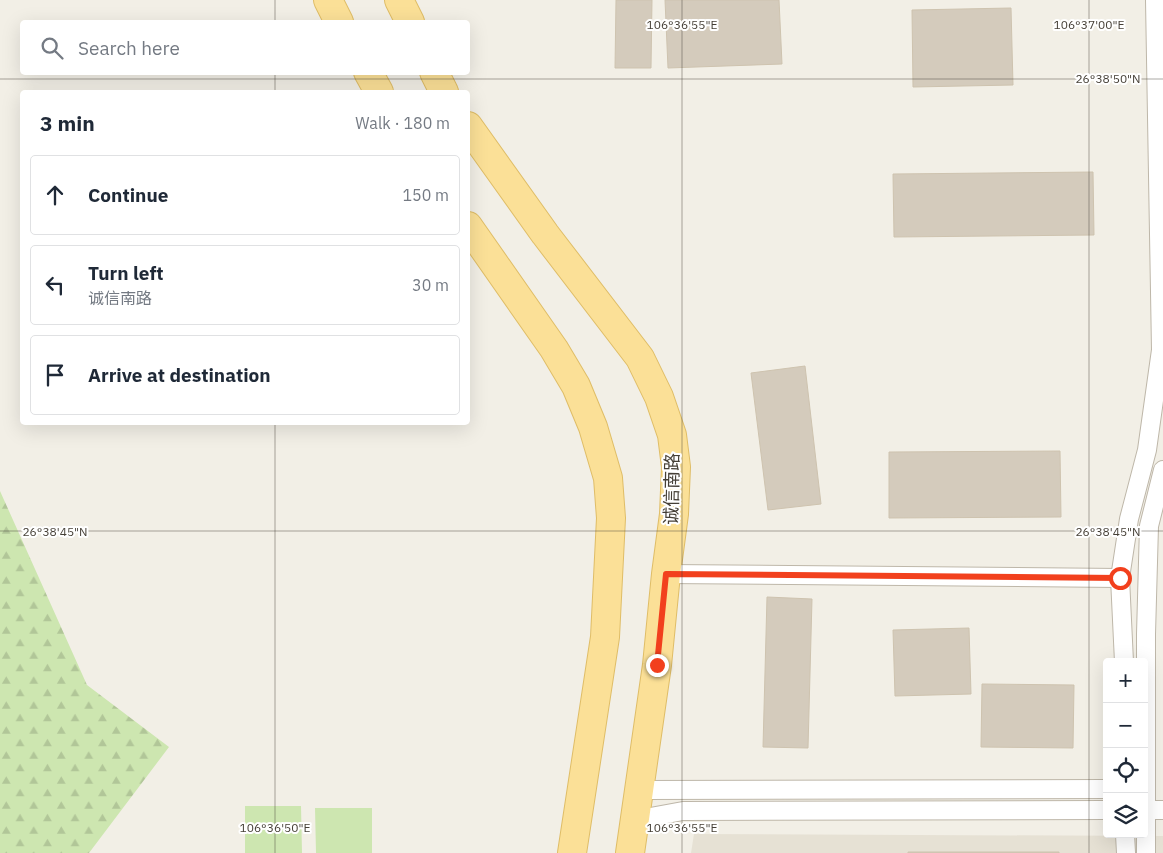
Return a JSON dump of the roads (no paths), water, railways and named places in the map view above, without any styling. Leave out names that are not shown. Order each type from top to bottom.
[{"type":"main road","points":[[328,0],[338,20]]},
{"type":"main road","points":[[399,0],[409,20]]},
{"type":"main road","points":[[370,75],[378,90]]},
{"type":"main road","points":[[436,75],[443,90]]},
{"type":"main road","name":"诚信南路","points":[[470,129],[545,234],[640,358],[659,397],[672,435],[676,467],[674,514],[657,665],[630,853]]},
{"type":"main road","points":[[470,229],[554,349],[576,386],[593,427],[608,478],[611,518],[605,637],[572,853]]},
{"type":"street","points":[[1124,658],[1120,578],[1130,518],[1147,450],[1161,350],[1155,0]]},
{"type":"street","points":[[1146,853],[1151,810],[1146,634],[1149,526],[1163,470]]},
{"type":"street","points":[[666,574],[1120,578]]},
{"type":"street","points":[[639,790],[1103,789]]},
{"type":"street","points":[[634,820],[683,811],[1103,810]]},
{"type":"street","points":[[1125,838],[1126,853]]}]
